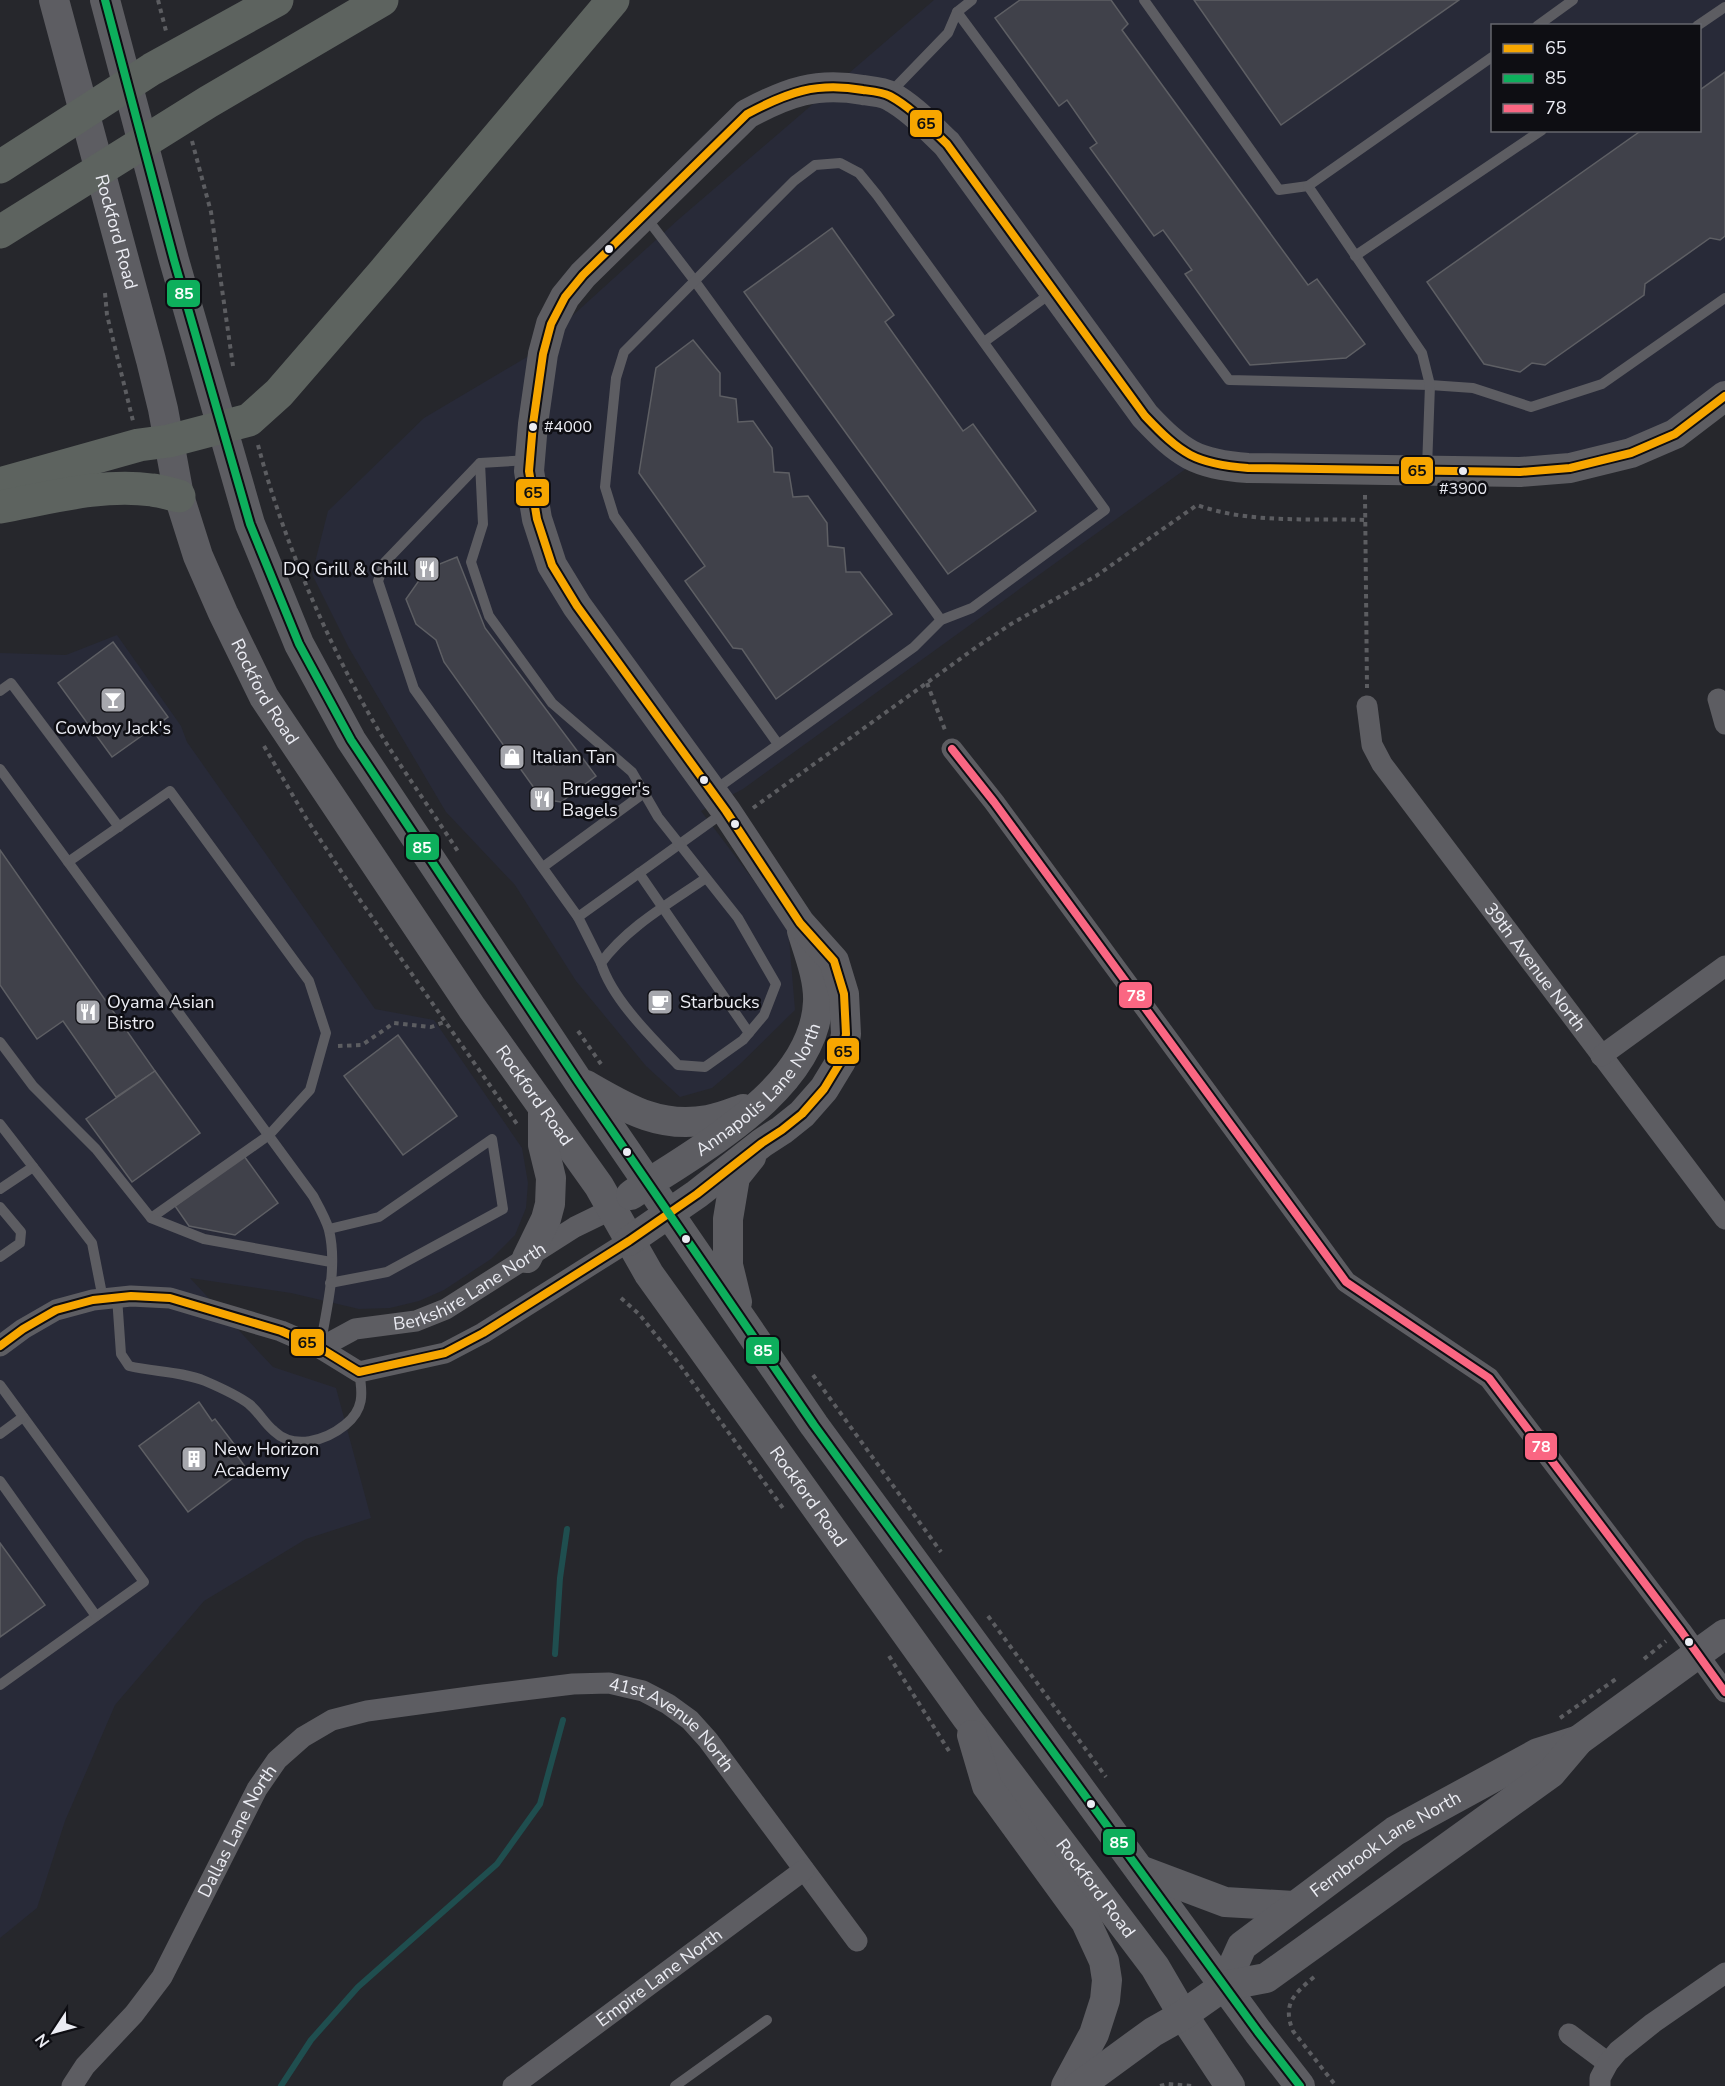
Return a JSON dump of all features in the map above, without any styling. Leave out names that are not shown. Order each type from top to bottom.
[{"type":"highway","points":[[0,167],[152,69],[277,0]]},
{"type":"highway","points":[[0,232],[208,102],[382,0]]},
{"type":"highway","points":[[0,484],[139,445],[169,441],[249,420],[279,393],[390,265],[613,0]]},
{"type":"highway","points":[[0,507],[82,492],[122,488],[152,490],[179,496]]},
{"type":"main road","points":[[105,0],[174,260],[250,524],[299,644],[351,740],[742,1323],[1224,1986],[1300,2086]]},
{"type":"main road","name":"Rockford Road","points":[[54,1],[129,273],[169,441],[179,496],[198,556],[264,697],[459,989],[599,1186],[649,1274],[967,1718],[1155,1967],[1183,2015],[1230,2086]]},
{"type":"main road","name":"Annapolis Lane North","points":[[629,1241],[802,1114],[824,1089],[841,1061],[846,1034],[844,994],[834,961],[800,923],[729,804],[577,606],[552,565],[537,519],[529,471],[543,354],[551,324],[565,297],[583,275],[747,114],[780,97],[816,87],[853,88],[888,94],[921,118],[947,144],[1145,416],[1164,436],[1198,460],[1220,466],[1248,468],[1520,472],[1570,468],[1613,458],[1675,434],[1725,396]]},
{"type":"main road","name":"Annapolis Lane North","points":[[612,1209],[711,1141],[758,1105],[787,1076],[806,1047],[816,1022],[818,1000],[813,967],[800,923]]},
{"type":"main road","points":[[578,1081],[634,1113],[669,1122],[710,1120],[758,1105]]},
{"type":"main road","points":[[527,1258],[546,1220],[550,1204],[551,1178],[543,1145],[543,1108]]},
{"type":"main road","points":[[742,1323],[728,1265],[728,1219],[735,1177],[762,1143]]},
{"type":"main road","name":"Fernbrook Lane North","points":[[1079,2086],[1153,2032],[1183,2015],[1224,1986],[1266,1978],[1551,1773],[1579,1740],[1689,1642],[1725,1634]]},
{"type":"main road","points":[[967,1718],[987,1786],[1086,1922],[1104,1961],[1107,1980],[1105,2000],[1094,2034],[1066,2086]]},
{"type":"main road","name":"Fernbrook Lane North","points":[[1224,1986],[1242,1946],[1374,1846],[1412,1821],[1538,1753],[1579,1740]]},
{"type":"main road","points":[[1140,1870],[1225,1902],[1294,1906]]},
{"type":"street","points":[[1718,699],[1725,724]]},
{"type":"street","name":"39th Avenue North","points":[[1367,706],[1372,745],[1382,764],[1725,1219]]},
{"type":"street","points":[[952,749],[1346,1282],[1489,1378],[1725,1692]]},
{"type":"street","points":[[1601,1056],[1725,966]]},
{"type":"street","name":"Berkshire Lane North","points":[[320,1348],[355,1329],[417,1321],[446,1309],[575,1227],[612,1209]]},
{"type":"street","points":[[0,1346],[23,1329],[56,1310],[110,1298],[131,1296],[170,1298],[281,1331],[320,1348],[359,1372],[445,1353],[483,1333],[629,1241]]},
{"type":"street","name":"41st Avenue North","points":[[484,1695],[573,1684],[609,1683],[644,1691],[668,1704],[690,1720],[708,1740],[857,1941]]},
{"type":"street","name":"Dallas Lane North","points":[[72,2086],[85,2066],[134,2014],[162,1977],[257,1789],[277,1760],[303,1737],[332,1720],[367,1711],[484,1695]]},
{"type":"street","name":"Empire Lane North","points":[[513,2086],[804,1870]]},
{"type":"street","points":[[1600,2086],[1600,2078],[1618,2051],[1653,2023],[1725,1973]]},
{"type":"street","points":[[1569,2034],[1608,2063]]},
{"type":"lane","points":[[888,94],[948,33],[957,12],[972,0]]},
{"type":"lane","points":[[1144,0],[1279,190],[1308,186],[1491,58]]},
{"type":"lane","points":[[1540,24],[1573,0]]},
{"type":"lane","points":[[1700,24],[1725,7]]},
{"type":"lane","points":[[957,12],[1229,380],[1473,388],[1531,407],[1602,384],[1725,297]]},
{"type":"lane","points":[[1355,256],[1539,132]]},
{"type":"lane","points":[[578,916],[639,873],[729,804],[778,744],[914,647],[941,620],[972,608],[1105,510],[877,195],[859,173],[840,163],[815,165],[794,181],[624,352],[616,378],[605,487],[615,516],[778,744]]},
{"type":"lane","points":[[1308,186],[1422,353],[1430,385],[1426,471]]},
{"type":"lane","points":[[644,215],[694,280],[941,620]]},
{"type":"lane","points":[[984,342],[1054,291]]},
{"type":"lane","points":[[480,463],[483,524],[471,562],[489,616],[552,703],[632,772],[658,817],[738,918],[776,984],[764,1014],[749,1033],[705,1067],[678,1065],[641,1026],[605,977],[601,963],[578,916],[414,689],[378,581],[385,562],[480,463],[530,460]]},
{"type":"lane","points":[[0,691],[11,683],[119,827]]},
{"type":"lane","points":[[0,770],[314,1196],[329,1229],[331,1262],[320,1348]]},
{"type":"lane","points":[[68,862],[170,791],[309,981],[326,1033],[309,1090],[268,1135],[151,1218]]},
{"type":"lane","points":[[543,867],[644,793]]},
{"type":"lane","points":[[639,873],[749,1033]]},
{"type":"lane","points":[[601,963],[608,953],[636,929],[706,878]]},
{"type":"lane","points":[[0,1042],[33,1086],[96,1149],[151,1218],[204,1239],[331,1262]]},
{"type":"lane","points":[[0,1125],[92,1243],[110,1298],[121,1354],[129,1366],[204,1381],[248,1402],[274,1431],[287,1440],[312,1441],[337,1432],[352,1420],[360,1408],[363,1393],[359,1372]]},
{"type":"lane","points":[[329,1229],[379,1216],[492,1139],[503,1209],[387,1272],[330,1283]]},
{"type":"lane","points":[[0,1189],[33,1167]]},
{"type":"lane","points":[[0,1207],[21,1232],[20,1243],[0,1257]]},
{"type":"lane","points":[[0,1385],[144,1582],[0,1685]]},
{"type":"lane","points":[[0,1434],[23,1416]]},
{"type":"lane","points":[[0,1481],[96,1616]]},
{"type":"lane","points":[[675,2086],[767,2020]]},
{"type":"path","points":[[204,187],[211,212],[220,265],[227,332],[235,377]]},
{"type":"path","points":[[105,292],[107,315],[132,418]]},
{"type":"path","points":[[257,443],[292,547],[350,678],[388,746],[464,860]]},
{"type":"path","points":[[1366,470],[1367,706]]},
{"type":"path","points":[[729,804],[927,683],[1011,624],[1096,576],[1197,505],[1226,514],[1257,517],[1365,520]]},
{"type":"path","points":[[927,683],[952,749]]},
{"type":"path","points":[[322,1046],[362,1045],[394,1023],[431,1028],[447,1021]]},
{"type":"path","points":[[573,1024],[606,1071]]},
{"type":"path","points":[[621,1298],[639,1314],[680,1365],[786,1513]]},
{"type":"path","points":[[807,1366],[942,1554]]},
{"type":"path","points":[[984,1611],[1106,1778]]},
{"type":"path","points":[[1640,1662],[1689,1642]]},
{"type":"path","points":[[884,1648],[950,1752]]},
{"type":"path","points":[[1600,1690],[1624,1674]]},
{"type":"path","points":[[1288,2008],[1293,2031],[1336,2086]]},
{"type":"path","points":[[1160,2086],[1168,2084],[1192,2086]]},
{"type":"shaded area","points":[[934,0],[1725,0],[1725,398],[1613,458],[1198,460],[743,789],[701,811],[788,926],[795,1010],[712,1088],[680,1097],[646,1066],[576,981],[515,885],[446,812],[349,648],[312,574],[328,511],[424,418],[527,357],[679,219]]},
{"type":"shaded area","points":[[117,635],[181,726],[187,742],[375,1009],[434,1020],[522,1148],[528,1183],[526,1208],[515,1235],[491,1259],[444,1290],[419,1301],[390,1308],[359,1309],[291,1293],[190,1278],[273,1367],[336,1388],[371,1518],[306,1539],[204,1601],[115,1705],[65,1821],[37,1908],[0,1938],[0,653],[66,655]]},
{"type":"building","points":[[1020,0],[1111,0],[1128,24],[1122,30],[1308,285],[1317,279],[1365,344],[1346,358],[1250,365],[1185,274],[1192,270],[1163,230],[1154,236],[1090,148],[1097,143],[1067,100],[1059,106],[995,18]]},
{"type":"building","points":[[1194,0],[1459,0],[1281,125]]},
{"type":"building","points":[[1725,72],[1725,236],[1720,240],[1710,238],[1645,284],[1644,295],[1545,365],[1532,363],[1520,372],[1484,364],[1427,282],[1639,132],[1701,132],[1701,89]]},
{"type":"building","points":[[832,228],[894,315],[885,322],[963,431],[973,424],[1036,511],[948,574],[744,292]]},
{"type":"building","points":[[693,340],[720,373],[720,396],[736,399],[738,422],[753,421],[772,448],[774,472],[789,473],[793,497],[808,496],[827,523],[828,546],[844,548],[846,572],[860,572],[892,614],[776,699],[742,649],[733,648],[685,581],[705,566],[639,473],[656,368]]},
{"type":"building","points":[[457,557],[485,628],[596,776],[561,802],[542,799],[444,662],[436,640],[416,624],[406,599],[427,569]]},
{"type":"building","name":"Cowboy Jack's","points":[[113,642],[168,717],[112,757],[58,683]]},
{"type":"building","points":[[0,850],[155,1071],[116,1097],[63,1021],[37,1039],[0,985]]},
{"type":"building","points":[[398,1035],[457,1116],[403,1155],[344,1076]]},
{"type":"building","points":[[155,1071],[200,1133],[132,1182],[86,1119]]},
{"type":"building","points":[[244,1156],[278,1203],[235,1235],[189,1226],[175,1206]]},
{"type":"building","name":"New Horizon Academy","points":[[199,1402],[212,1421],[215,1419],[237,1448],[233,1450],[246,1468],[188,1512],[139,1446]]},
{"type":"building","points":[[0,1543],[45,1605],[0,1637]]},
{"type":"waterway","points":[[555,1654],[560,1578],[567,1529]]},
{"type":"waterway","points":[[281,2086],[311,2040],[358,1987],[497,1864],[540,1804],[563,1720]]},
{"type":"transit line","name":"85","points":[[105,0],[174,260],[250,524],[299,644],[351,740],[578,1081],[814,1425],[1258,2032],[1300,2086]]},
{"type":"transit line","name":"65","points":[[0,1346],[23,1329],[56,1310],[93,1300],[131,1296],[170,1298],[281,1331],[320,1348],[359,1372],[445,1353],[483,1333],[629,1241],[697,1194],[802,1114],[824,1089],[841,1061],[846,1034],[844,994],[834,961],[800,923],[726,811],[577,606],[552,565],[537,519],[529,471],[543,354],[551,324],[565,297],[583,275],[747,114],[789,95],[816,88],[831,87],[880,93],[906,106],[947,144],[1145,416],[1179,448],[1190,455],[1215,464],[1248,468],[1520,472],[1570,468],[1631,453],[1675,434],[1725,396]]},
{"type":"transit line","name":"78","points":[[952,749],[994,802],[1346,1282],[1489,1378],[1725,1692]]},
{"type":"place","name":"#4000","points":[[533,427]]},
{"type":"place","name":"#3900","points":[[1463,471]]},
{"type":"place","name":"DQ Grill & Chill","points":[[427,569]]},
{"type":"place","name":"Cowboy Jack's","points":[[113,700]]},
{"type":"place","name":"Italian Tan","points":[[512,757]]},
{"type":"place","name":"Bruegger's Bagels","points":[[542,799]]},
{"type":"place","name":"Starbucks","points":[[660,1002]]},
{"type":"place","name":"Oyama Asian Bistro","points":[[88,1012]]},
{"type":"place","name":"New Horizon Academy","points":[[194,1459]]}]
